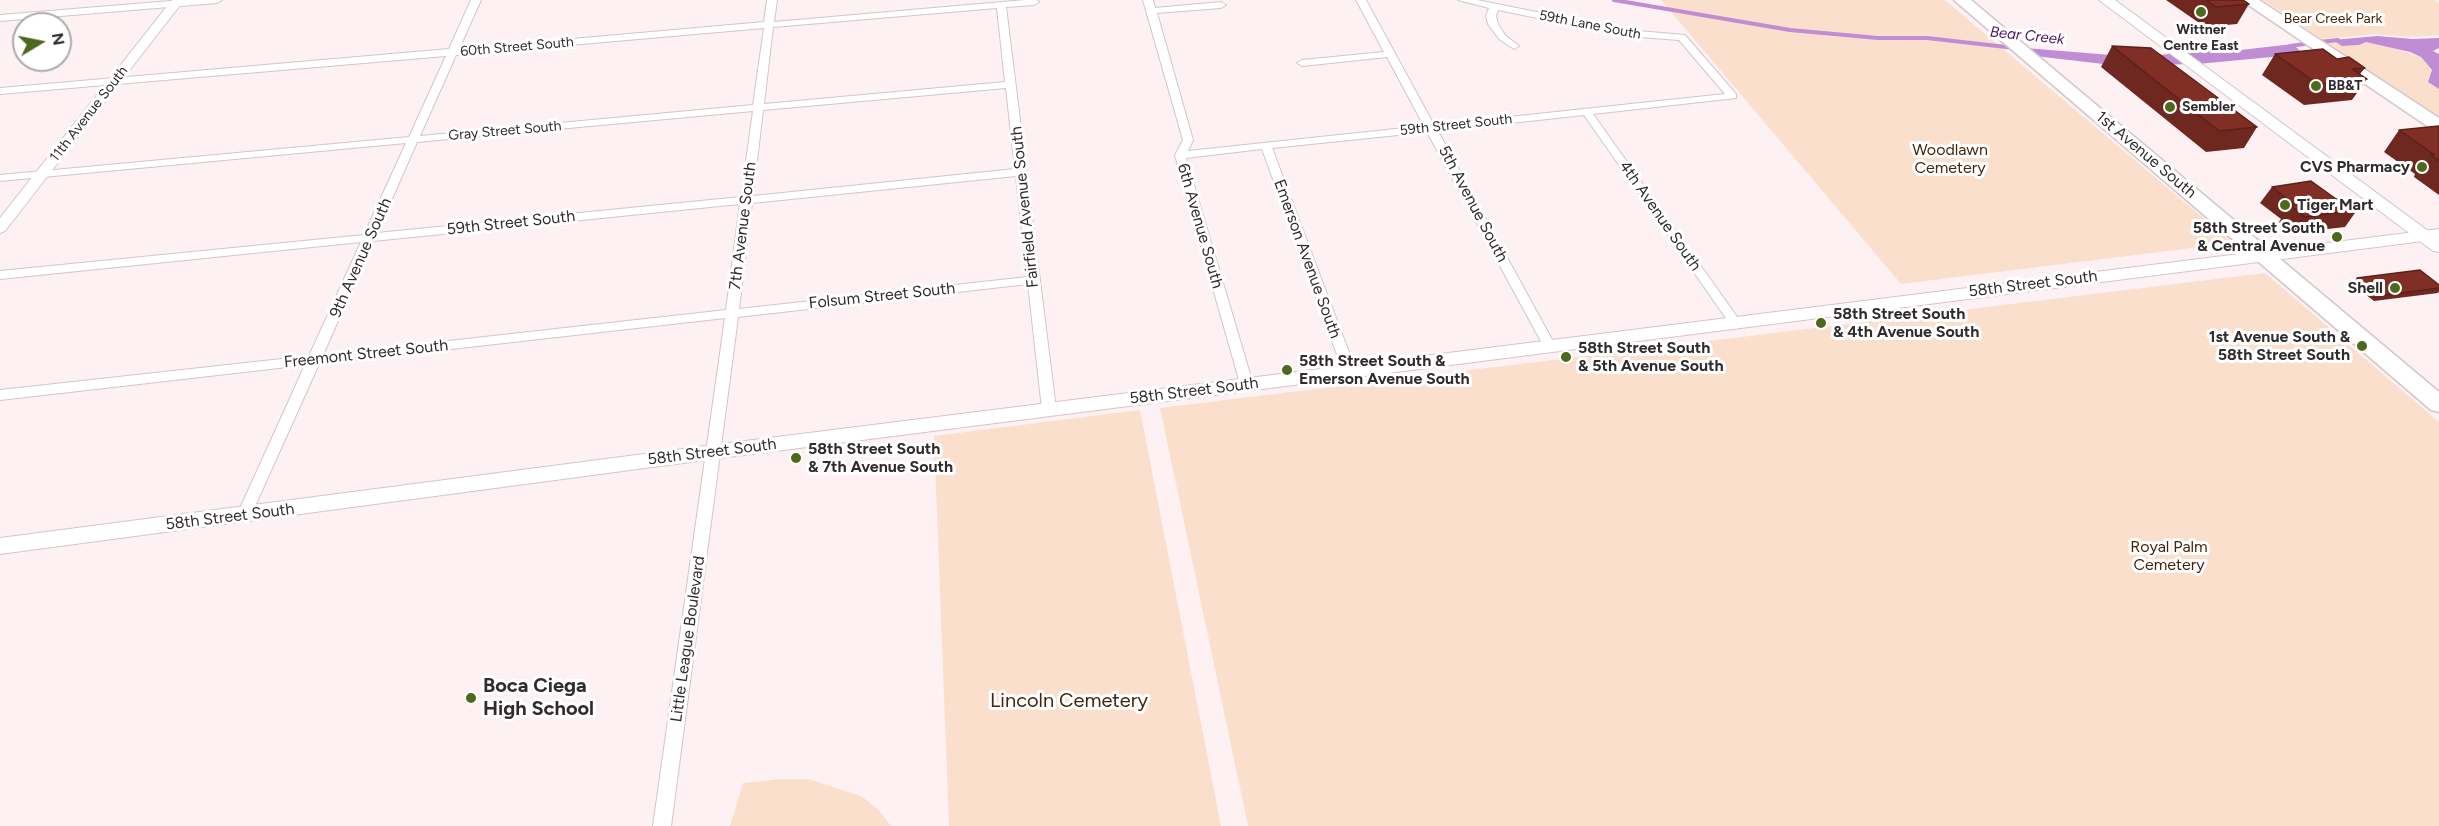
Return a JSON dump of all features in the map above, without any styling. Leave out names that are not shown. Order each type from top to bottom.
[{"type":"main road","name":"1st Avenue South","points":[[1962,0],[2439,404]]},
{"type":"main road","points":[[2106,0],[2194,66],[2431,235],[2439,247]]},
{"type":"main road","points":[[2249,0],[2439,126]]},
{"type":"street","points":[[0,18],[217,0]]},
{"type":"street","name":"9th Avenue South","points":[[244,515],[415,140],[476,0]]},
{"type":"street","name":"7th Avenue South","points":[[713,452],[772,0]]},
{"type":"street","name":"5th Avenue South","points":[[1361,0],[1549,345]]},
{"type":"street","name":"59th Lane South","points":[[1463,0],[1626,33],[1682,37],[1732,96]]},
{"type":"street","name":"11th Avenue South","points":[[0,228],[176,2]]},
{"type":"street","name":"60th Street South","points":[[0,91],[1034,2]]},
{"type":"street","name":"Fairfield Avenue South","points":[[1001,5],[1048,409]]},
{"type":"street","points":[[1149,6],[1221,5]]},
{"type":"street","name":"6th Avenue South","points":[[1149,6],[1188,140],[1180,155],[1246,384]]},
{"type":"street","points":[[1494,6],[1491,16],[1493,24],[1502,37],[1514,46]]},
{"type":"street","points":[[1302,63],[1389,54]]},
{"type":"street","name":"Gray Street South","points":[[0,178],[1011,84]]},
{"type":"street","name":"59th Street South","points":[[1180,155],[1732,96]]},
{"type":"street","name":"4th Avenue South","points":[[1586,111],[1734,321]]},
{"type":"street","name":"Emerson Avenue South","points":[[1266,146],[1349,371]]},
{"type":"street","name":"59th Street South","points":[[0,275],[1021,171]]},
{"type":"street","name":"58th Street South","points":[[0,546],[1734,321],[2431,235]]},
{"type":"street","name":"Folsum Street South","points":[[732,313],[1032,279]]},
{"type":"street","name":"Freemont Street South","points":[[0,395],[732,313]]},
{"type":"street","name":"Little League Boulevard","points":[[662,826],[713,452]]},
{"type":"green space","name":"Woodlawn Cemetery","points":[[1661,0],[1945,0],[2233,243],[1901,284]]},
{"type":"green space","name":"Bear Creek Park","points":[[2263,0],[2435,0],[2439,3],[2439,35],[2411,37],[2375,34],[2322,39]]},
{"type":"green space","points":[[2318,39],[2333,40],[2342,46],[2359,45],[2366,42],[2377,43],[2421,57],[2432,71],[2429,82],[2439,89],[2439,122]]},
{"type":"green space","name":"Royal Palm Cemetery","points":[[2265,273],[2439,422],[2439,826],[1248,826],[1160,408]]},
{"type":"green space","name":"Lincoln Cemetery","points":[[1140,410],[1221,826],[949,826],[934,436]]},
{"type":"green space","points":[[808,779],[861,796],[878,809],[891,826],[730,826],[743,783]]},
{"type":"shaded area","points":[[2377,36],[2413,39],[2439,38],[2439,48],[2433,51],[2439,54],[2439,89],[2428,82],[2432,70],[2421,57],[2410,52],[2366,42],[2359,45],[2342,46],[2333,40]]},
{"type":"shaded area","points":[[2293,44],[2303,54],[2198,64],[2188,56]]},
{"type":"shaded area","points":[[2025,48],[2160,59],[2177,57],[2186,64],[2129,67],[2035,56]]},
{"type":"building","points":[[2206,0],[2243,0],[2249,4],[2216,7]]},
{"type":"building","points":[[2112,46],[2151,48],[2257,127],[2219,131]]},
{"type":"building","points":[[2323,49],[2337,59],[2349,57],[2365,68],[2352,69],[2367,79],[2318,84],[2275,54]]},
{"type":"building","points":[[2439,126],[2439,161],[2430,155],[2435,155],[2399,130]]},
{"type":"building","points":[[2311,181],[2336,199],[2342,199],[2357,210],[2305,217],[2290,205],[2295,205],[2272,187]]},
{"type":"building","name":"Shell","points":[[2420,270],[2439,285],[2439,288],[2379,296],[2357,278]]},
{"type":"waterway","name":"Bear Creek","points":[[1614,0],[1790,30],[1878,38],[1927,38],[2015,48]]},
{"type":"waterway","name":"Bear Creek","points":[[2320,42],[2338,40]]},
{"type":"waterway","name":"Bear Creek","points":[[2290,46],[2311,43]]},
{"type":"waterway","name":"Bear Creek","points":[[2158,57],[2234,51]]},
{"type":"place","name":"Wittner Centre East","points":[[2201,12]]},
{"type":"place","name":"BB&T","points":[[2316,86]]},
{"type":"place","name":"Sembler","points":[[2170,107]]},
{"type":"place","name":"CVS Pharmacy","points":[[2422,167]]},
{"type":"place","name":"Tiger Mart","points":[[2285,205]]},
{"type":"place","name":"58th Street South & Central Avenue","points":[[2337,237]]},
{"type":"place","name":"Shell","points":[[2395,288]]},
{"type":"place","name":"58th Street South & 4th Avenue South","points":[[1821,323]]},
{"type":"place","name":"1st Avenue South & 58th Street South","points":[[2362,346]]},
{"type":"place","name":"58th Street South & 5th Avenue South","points":[[1566,357]]},
{"type":"place","name":"58th Street South & Emerson Avenue South","points":[[1287,370]]},
{"type":"place","name":"58th Street South & 7th Avenue South","points":[[796,458]]},
{"type":"place","name":"Boca Ciega High School","points":[[471,698]]}]
